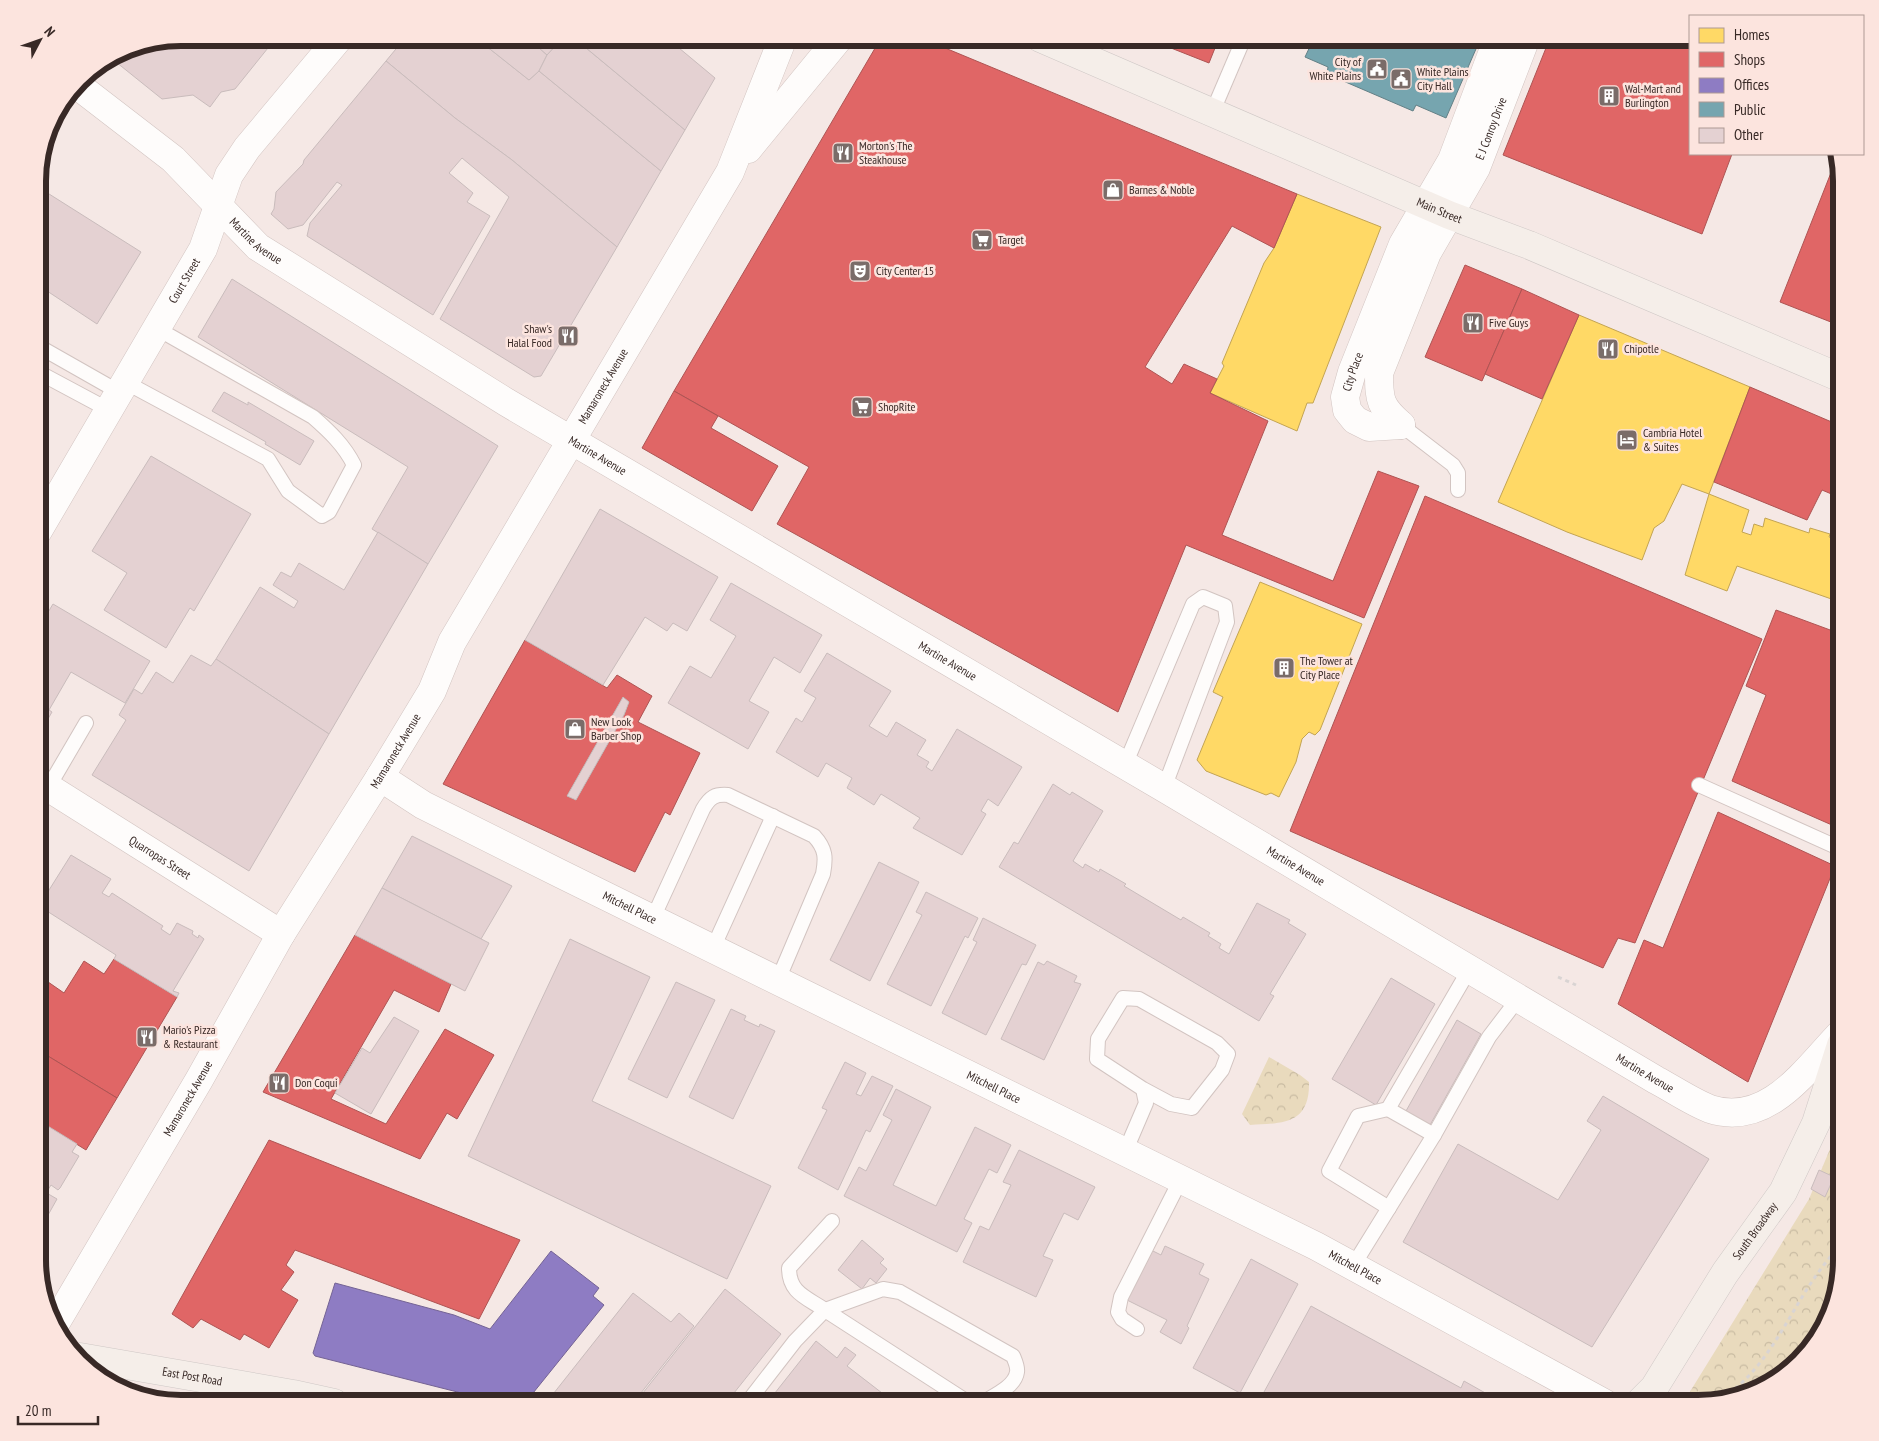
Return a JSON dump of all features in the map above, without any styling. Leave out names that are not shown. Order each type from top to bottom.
[{"type":"main road","name":"Court Street","points":[[47,516],[203,249],[229,175],[247,148],[332,46]]},
{"type":"main road","name":"Mamaroneck Avenue","points":[[730,172],[780,46]]},
{"type":"main road","name":"Mamaroneck Avenue","points":[[59,1318],[199,1080],[281,934],[432,691],[452,642],[730,172],[832,46]]},
{"type":"main road","name":"Main Street","points":[[1058,46],[1437,210],[1529,245],[1833,374]]},
{"type":"main road","name":"E J Conroy Drive","points":[[1437,210],[1452,160],[1495,46]]},
{"type":"main road","name":"E J Conroy Drive","points":[[1437,210],[1476,168],[1523,46]]},
{"type":"main road","name":"Martine Avenue","points":[[83,89],[173,159],[258,247],[506,402],[1164,788],[1518,999],[1709,1108],[1734,1114],[1752,1111],[1783,1094],[1833,1042]]},
{"type":"main road","name":"City Place","points":[[1401,425],[1385,411],[1382,404],[1379,393],[1379,373],[1427,253],[1437,210]]},
{"type":"main road","name":"Mitchell Place","points":[[380,777],[423,805],[1181,1179],[1353,1266],[1588,1395]]},
{"type":"main road","name":"Quarropas Street","points":[[47,788],[281,934]]},
{"type":"main road","name":"South Broadway","points":[[1647,1395],[1654,1388],[1725,1273],[1783,1192],[1816,1122],[1833,1072]]},
{"type":"main road","name":"East Post Road","points":[[90,1359],[296,1395]]},
{"type":"lane","points":[[1212,113],[1241,46]]},
{"type":"lane","points":[[47,375],[117,395],[268,459],[288,491],[296,499],[322,516],[329,512],[354,465],[349,454],[332,434],[313,417],[156,328]]},
{"type":"lane","points":[[47,352],[117,395]]},
{"type":"lane","points":[[1401,425],[1453,465],[1458,473],[1458,490]]},
{"type":"lane","points":[[1125,765],[1192,604],[1203,597],[1225,606],[1227,622],[1164,788]]},
{"type":"lane","points":[[47,779],[86,722]]},
{"type":"lane","points":[[1699,785],[1833,845]]},
{"type":"lane","points":[[653,918],[709,799],[717,794],[728,795],[814,836],[822,844],[826,857],[823,874],[778,980]]},
{"type":"lane","points":[[713,948],[773,816]]},
{"type":"lane","points":[[1388,1109],[1469,970]]},
{"type":"lane","points":[[1125,1152],[1146,1103],[1143,1089],[1097,1059],[1098,1039],[1123,998],[1139,999],[1216,1043],[1228,1054],[1222,1070],[1192,1108],[1171,1104],[1143,1089]]},
{"type":"lane","points":[[1353,1266],[1434,1135],[1489,1037],[1518,999]]},
{"type":"lane","points":[[1389,1208],[1329,1171],[1358,1116],[1388,1109],[1434,1135]]},
{"type":"lane","points":[[1137,1329],[1122,1319],[1118,1312],[1121,1297],[1181,1179]]},
{"type":"lane","points":[[832,1222],[789,1268],[789,1282],[796,1290],[825,1310],[955,1395]]},
{"type":"lane","points":[[755,1395],[795,1341],[825,1310],[883,1289],[900,1292],[1013,1356],[1018,1370],[1014,1379],[996,1395]]},
{"type":"path","points":[[1558,976],[1576,984]]},
{"type":"path","points":[[1731,1390],[1752,1373],[1783,1329],[1812,1282],[1833,1255]]},
{"type":"green space","points":[[1269,1057],[1309,1082],[1305,1107],[1292,1119],[1283,1122],[1250,1125],[1242,1114]]},
{"type":"green space","points":[[1833,1142],[1833,1260],[1826,1303],[1815,1327],[1805,1342],[1787,1361],[1758,1381],[1716,1394],[1688,1395],[1809,1199]]},
{"type":"building: Homes","points":[[1297,194],[1381,227],[1313,403],[1307,403],[1297,431],[1210,393],[1224,366],[1222,363],[1264,263],[1274,248]]},
{"type":"building: Homes","name":"Cambria Hotel & Suites","points":[[1579,315],[1750,387],[1709,494],[1682,484],[1664,521],[1654,528],[1642,560],[1567,532],[1498,502]]},
{"type":"building: Homes","points":[[1709,494],[1749,510],[1742,532],[1751,535],[1754,524],[1763,527],[1765,518],[1809,533],[1810,528],[1830,534],[1829,537],[1833,538],[1833,600],[1737,566],[1727,591],[1685,575]]},
{"type":"building: Homes","name":"The Tower at City Place","points":[[1260,582],[1362,624],[1320,730],[1315,735],[1309,732],[1302,739],[1296,762],[1279,797],[1271,793],[1266,795],[1206,771],[1197,760],[1223,697],[1213,692]]},
{"type":"building: Shops","points":[[876,46],[940,46],[1297,194],[1274,248],[1232,226],[1145,367],[1172,384],[1184,364],[1217,379],[1210,393],[1268,421],[1222,535],[1333,581],[1378,471],[1419,486],[1364,618],[1186,545],[1118,712],[777,524],[809,467],[674,391]]},
{"type":"building: Shops","points":[[1172,46],[1216,46],[1209,63],[1171,48]]},
{"type":"building: Shops","name":"Wal-Mart and Burlington","points":[[1547,46],[1689,46],[1689,155],[1732,155],[1702,234],[1503,155]]},
{"type":"building: Shops","points":[[1832,171],[1833,323],[1780,302]]},
{"type":"building: Shops","name":"Five Guys","points":[[1465,265],[1522,289],[1482,381],[1425,357]]},
{"type":"building: Shops","points":[[1522,289],[1579,315],[1542,399],[1485,374]]},
{"type":"building: Shops","points":[[1750,387],[1833,423],[1833,495],[1822,490],[1807,520],[1714,482]]},
{"type":"building: Shops","points":[[674,391],[718,416],[711,428],[778,466],[752,511],[642,448]]},
{"type":"building: Shops","points":[[1425,496],[1762,639],[1635,943],[1618,938],[1603,968],[1290,831]]},
{"type":"building: Shops","points":[[1776,610],[1833,631],[1833,825],[1732,781],[1766,695],[1746,686]]},
{"type":"building: Shops","points":[[525,640],[607,688],[617,675],[652,696],[638,722],[700,753],[670,815],[665,812],[635,872],[443,784]],"holes":[[[623,697],[629,702],[624,715],[576,800],[567,796]]]},
{"type":"building: Shops","points":[[1718,812],[1833,865],[1833,871],[1748,1082],[1618,1004],[1644,940],[1663,948]]},
{"type":"building: Shops","points":[[355,935],[451,984],[439,1012],[394,990],[331,1099],[386,1124],[445,1029],[494,1055],[457,1119],[447,1113],[420,1159],[263,1092]]},
{"type":"building: Shops","points":[[114,959],[177,997],[117,1098],[47,1055],[47,981],[64,993],[84,961],[104,974]]},
{"type":"building: Shops","points":[[47,1055],[117,1098],[86,1150],[47,1126]]},
{"type":"building: Shops","points":[[269,1140],[520,1240],[479,1319],[295,1250],[286,1265],[294,1272],[281,1290],[298,1300],[269,1348],[244,1334],[240,1340],[201,1319],[193,1328],[172,1314]]},
{"type":"building: Offices","points":[[551,1251],[599,1288],[593,1296],[604,1305],[531,1395],[469,1395],[315,1356],[313,1353],[335,1283],[454,1315],[490,1329]]},
{"type":"building: Public","name":"White Plains City Hall","points":[[1310,46],[1477,46],[1446,118],[1416,105],[1413,111],[1327,74],[1328,67],[1305,57]]},
{"type":"building: Other","points":[[270,46],[235,89],[221,92],[210,107],[193,95],[162,99],[117,63],[138,53],[163,47]]},
{"type":"building: Other","points":[[398,46],[486,46],[529,80],[539,71],[661,171],[617,247],[512,160],[455,118],[386,61]]},
{"type":"building: Other","points":[[486,46],[537,46],[547,55],[539,71],[529,80]]},
{"type":"building: Other","points":[[537,46],[555,46],[547,55]]},
{"type":"building: Other","points":[[555,46],[584,46],[685,130],[661,171],[539,71],[547,55]]},
{"type":"building: Other","points":[[584,46],[677,46],[715,78],[685,130]]},
{"type":"building: Other","points":[[386,61],[455,118],[512,160],[617,247],[541,376],[534,377],[440,319],[509,197],[462,158],[449,173],[473,193],[467,202],[490,216],[433,315],[307,236],[310,223],[342,185],[337,182],[303,225],[288,229],[271,214],[274,209],[276,192],[303,164],[304,160]]},
{"type":"building: Other","points":[[47,193],[141,252],[97,324],[47,291]]},
{"type":"building: Other","points":[[232,279],[498,446],[428,564],[372,529],[408,467],[198,337]]},
{"type":"building: Other","points":[[224,392],[248,405],[248,402],[314,441],[300,465],[265,444],[266,442],[212,411]]},
{"type":"building: Other","points":[[151,456],[251,514],[194,611],[190,608],[166,648],[104,610],[127,573],[92,551]]},
{"type":"building: Other","points":[[600,509],[718,577],[687,631],[673,623],[667,631],[645,617],[603,685],[525,640]]},
{"type":"building: Other","points":[[378,532],[428,564],[329,734],[216,659],[260,587],[294,608],[298,601],[273,585],[281,572],[291,577],[299,563],[344,590]]},
{"type":"building: Other","points":[[731,583],[822,635],[800,673],[774,657],[749,701],[769,712],[748,749],[668,703],[690,666],[711,678],[736,636],[710,620]]},
{"type":"building: Other","points":[[53,604],[150,661],[125,703],[71,672],[49,710],[52,712],[47,721],[47,614]]},
{"type":"building: Other","points":[[827,653],[891,691],[869,726],[887,737],[896,722],[926,740],[917,755],[929,762],[926,767],[932,771],[957,729],[1022,767],[998,806],[988,799],[981,811],[986,814],[962,855],[913,828],[920,818],[881,794],[874,805],[847,788],[852,778],[826,763],[818,777],[776,752],[796,718],[802,722],[816,698],[804,691]]},
{"type":"building: Other","points":[[191,655],[211,666],[216,659],[329,734],[249,871],[92,775],[126,720],[119,715],[134,689],[142,694],[156,672],[173,683]]},
{"type":"building: Other","points":[[623,697],[629,702],[624,715],[576,800],[567,796]]},
{"type":"building: Other","points":[[1053,784],[1070,795],[1072,792],[1103,811],[1073,861],[1083,868],[1085,864],[1099,872],[1100,869],[1126,884],[1124,886],[1181,920],[1183,917],[1210,933],[1208,936],[1221,944],[1219,948],[1229,954],[1257,903],[1290,920],[1288,923],[1306,934],[1270,994],[1274,996],[1259,1021],[999,867],[1014,842],[1018,844]]},
{"type":"building: Other","points":[[412,836],[512,886],[481,939],[382,888]]},
{"type":"building: Other","points":[[71,855],[111,879],[102,893],[109,897],[112,893],[163,926],[161,929],[170,935],[177,923],[193,931],[192,934],[198,938],[199,935],[204,939],[173,991],[179,993],[177,997],[114,959],[116,955],[47,911],[47,893]]},
{"type":"building: Other","points":[[879,862],[919,882],[870,981],[830,960]]},
{"type":"building: Other","points":[[382,888],[489,943],[465,991],[355,935]]},
{"type":"building: Other","points":[[926,892],[978,918],[968,938],[965,936],[931,1006],[887,984],[922,915],[916,912]]},
{"type":"building: Other","points":[[983,918],[1036,945],[1026,965],[1022,964],[986,1035],[942,1013],[977,942],[973,940]]},
{"type":"building: Other","points":[[570,939],[650,977],[592,1101],[771,1186],[727,1279],[468,1156]]},
{"type":"building: Other","points":[[1047,961],[1077,976],[1074,982],[1081,984],[1044,1060],[1001,1039],[1038,962],[1044,965]]},
{"type":"building: Other","points":[[1391,978],[1435,1004],[1376,1105],[1332,1079]]},
{"type":"building: Other","points":[[676,982],[715,1000],[667,1098],[628,1079]]},
{"type":"building: Other","points":[[731,1009],[746,1016],[744,1020],[759,1027],[760,1024],[775,1031],[733,1119],[689,1097]]},
{"type":"building: Other","points":[[394,1017],[419,1031],[371,1114],[335,1093],[362,1048],[370,1053]]},
{"type":"building: Other","points":[[1457,1020],[1481,1034],[1430,1125],[1406,1111]]},
{"type":"building: Other","points":[[845,1062],[866,1073],[856,1094],[861,1096],[872,1076],[893,1086],[870,1132],[866,1130],[838,1190],[798,1168],[827,1110],[822,1108]]},
{"type":"building: Other","points":[[896,1089],[931,1107],[893,1185],[936,1206],[975,1127],[1011,1145],[997,1173],[989,1169],[964,1219],[972,1223],[957,1252],[844,1196],[859,1167],[866,1171],[892,1120],[883,1115]]},
{"type":"building: Other","points":[[1603,1096],[1709,1159],[1592,1347],[1403,1242],[1458,1144],[1558,1200],[1601,1130],[1587,1121]]},
{"type":"building: Other","points":[[47,1126],[77,1144],[72,1152],[79,1156],[60,1188],[58,1190],[51,1185],[47,1191]]},
{"type":"building: Other","points":[[1019,1150],[1095,1187],[1078,1220],[1064,1213],[1043,1256],[1053,1260],[1036,1297],[963,1262],[980,1226],[989,1230],[1011,1185],[1003,1182]]},
{"type":"building: Other","points":[[1819,1170],[1833,1177],[1825,1197],[1811,1189]]},
{"type":"building: Other","points":[[47,1193],[57,1199],[47,1217]]},
{"type":"building: Other","points":[[862,1240],[884,1259],[880,1263],[887,1269],[876,1283],[870,1278],[862,1289],[838,1270]]},
{"type":"building: Other","points":[[1165,1246],[1204,1264],[1199,1274],[1209,1279],[1187,1326],[1189,1328],[1181,1344],[1160,1332],[1167,1320],[1127,1300],[1151,1250],[1161,1255]]},
{"type":"building: Other","points":[[1251,1259],[1298,1284],[1240,1393],[1193,1368]]},
{"type":"building: Other","points":[[725,1289],[781,1334],[732,1395],[641,1395]]},
{"type":"building: Other","points":[[633,1293],[671,1322],[679,1313],[694,1326],[639,1395],[552,1395]]},
{"type":"building: Other","points":[[1311,1306],[1461,1388],[1464,1381],[1489,1395],[1262,1395]]},
{"type":"building: Other","points":[[816,1341],[837,1358],[845,1347],[856,1355],[847,1366],[885,1395],[773,1395]]},
{"type":"place","name":"City of White Plains","points":[[1377,69]]},
{"type":"place","name":"White Plains City Hall","points":[[1401,79]]},
{"type":"place","name":"Wal-Mart and Burlington","points":[[1609,96]]},
{"type":"place","name":"Morton's The Steakhouse","points":[[843,153]]},
{"type":"place","name":"Barnes & Noble","points":[[1113,190]]},
{"type":"place","name":"Target","points":[[982,240]]},
{"type":"place","name":"City Center 15","points":[[860,271]]},
{"type":"place","name":"Five Guys","points":[[1473,323]]},
{"type":"place","name":"Shaw's Halal Food","points":[[568,336]]},
{"type":"place","name":"Chipotle","points":[[1608,349]]},
{"type":"place","name":"ShopRite","points":[[862,407]]},
{"type":"place","name":"Cambria Hotel & Suites","points":[[1627,440]]},
{"type":"place","name":"The Tower at City Place","points":[[1284,668]]},
{"type":"place","name":"New Look Barber Shop","points":[[575,729]]},
{"type":"place","name":"Mario's Pizza & Restaurant","points":[[147,1037]]},
{"type":"place","name":"Don Coqui","points":[[279,1083]]}]
